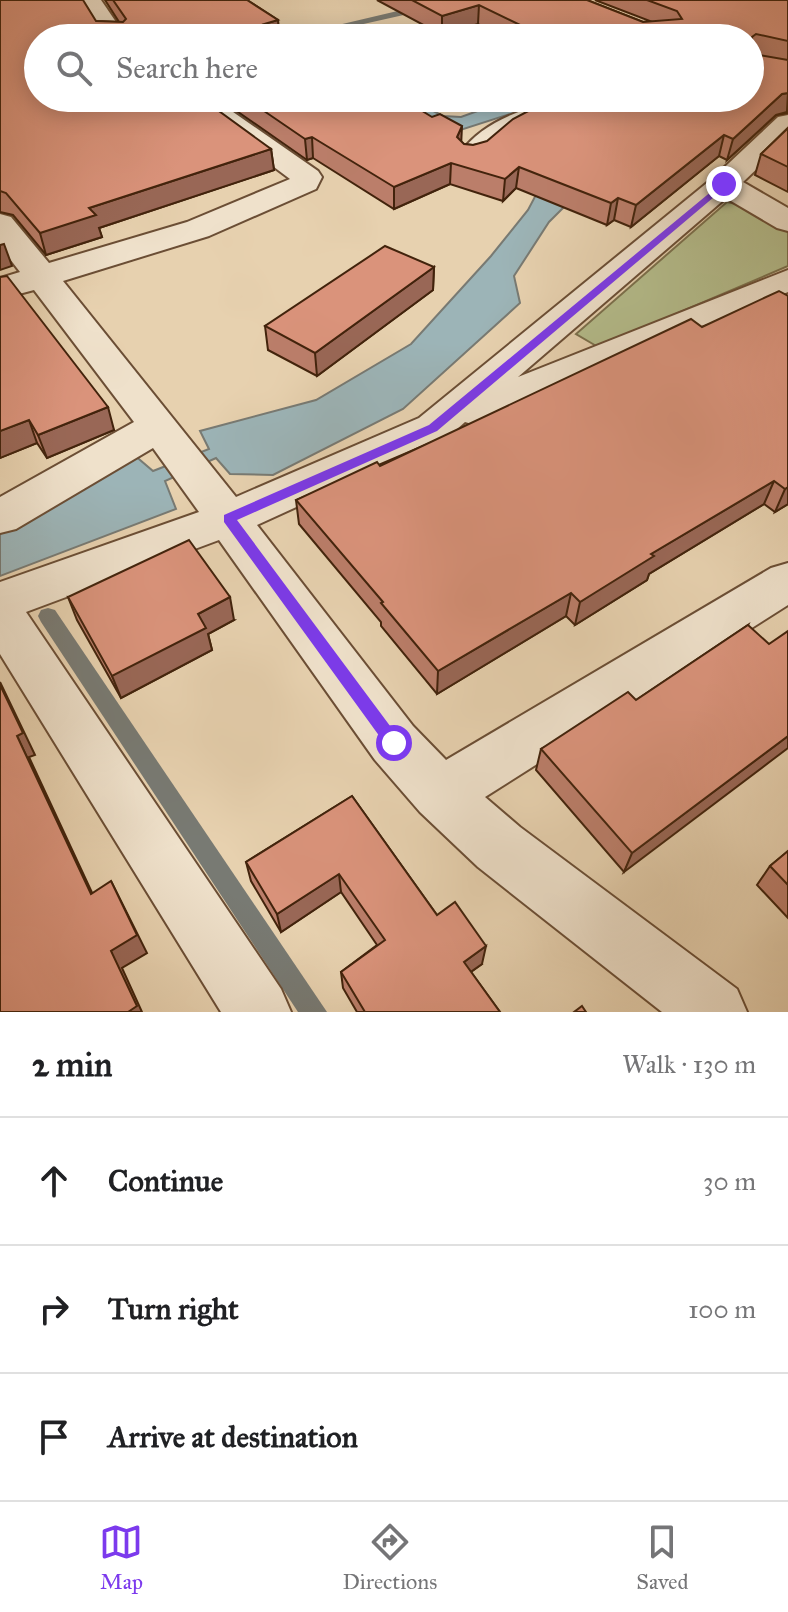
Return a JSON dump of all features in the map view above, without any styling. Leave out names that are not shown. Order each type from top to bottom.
[{"type":"street","points":[[90,0],[106,24]]},
{"type":"street","points":[[0,289],[198,229],[305,183],[307,177],[215,112]]},
{"type":"street","points":[[473,156],[496,132],[544,112]]},
{"type":"street","points":[[433,428],[724,184],[788,123]]},
{"type":"street","points":[[724,184],[788,221]]},
{"type":"street","points":[[0,224],[178,452],[394,743],[440,794],[499,847],[714,1012]]},
{"type":"street","points":[[0,602],[228,519],[433,428],[788,280]]},
{"type":"street","points":[[0,517],[178,452]]},
{"type":"street","points":[[440,794],[788,581]]},
{"type":"street","points":[[0,612],[258,1012]]},
{"type":"green space","points":[[727,202],[746,206],[788,230],[788,266],[598,347],[576,334]]},
{"type":"water","points":[[403,112],[435,112],[443,116],[461,117],[475,112],[516,112],[448,134]]},
{"type":"water","points":[[712,112],[743,112],[594,177],[549,222],[514,276],[520,303],[403,409],[273,475],[230,474],[216,458],[165,481],[176,509],[0,576],[0,534],[133,454],[153,471],[209,449],[200,431],[316,400],[411,344],[528,210],[548,172]]},
{"type":"building","points":[[0,0],[83,0],[96,21],[123,22],[126,19],[113,0],[247,0],[278,20],[264,24],[24,24],[24,112],[220,112],[271,149],[89,208],[96,215],[40,233],[6,193],[0,191]]},
{"type":"building","points":[[412,0],[587,0],[643,22],[682,19],[677,11],[647,0],[788,0],[788,41],[764,36],[764,24],[518,24],[479,5],[442,16]]},
{"type":"building","points":[[764,56],[788,60],[788,93],[782,94],[764,111]]},
{"type":"building","points":[[265,112],[424,112],[432,117],[440,114],[462,126],[457,137],[464,144],[473,145],[487,141],[526,112],[762,112],[733,139],[724,135],[636,205],[618,198],[611,203],[519,167],[505,179],[451,163],[394,187],[312,137],[305,139]]},
{"type":"building","points":[[788,128],[788,167],[761,154]]},
{"type":"building","points":[[385,246],[434,267],[315,353],[265,326]]},
{"type":"building","points":[[7,276],[108,407],[38,435],[29,420],[0,431],[0,277]]},
{"type":"building","points":[[779,291],[788,296],[788,487],[785,489],[774,481],[651,554],[654,556],[580,602],[571,593],[438,671],[296,500],[377,462],[380,466],[691,319],[702,327]]},
{"type":"building","points":[[189,540],[230,597],[198,614],[206,628],[112,676],[68,597]]},
{"type":"building","points":[[748,625],[769,644],[788,631],[788,736],[632,853],[541,749],[628,692],[636,700]]},
{"type":"building","points":[[0,685],[23,733],[17,736],[91,894],[111,881],[137,935],[111,951],[137,1006],[128,1012],[0,1012]]},
{"type":"building","points":[[352,796],[437,915],[455,902],[486,946],[464,962],[500,1012],[365,1012],[341,972],[385,940],[339,874],[277,914],[246,862]]},
{"type":"building","points":[[788,851],[788,885],[770,866]]},
{"type":"waterway","points":[[350,24],[426,7],[438,0]]},
{"type":"waterway","points":[[48,616],[314,1012]]},
{"type":"route","points":[[394,743],[228,519],[433,428],[724,184]]}]
